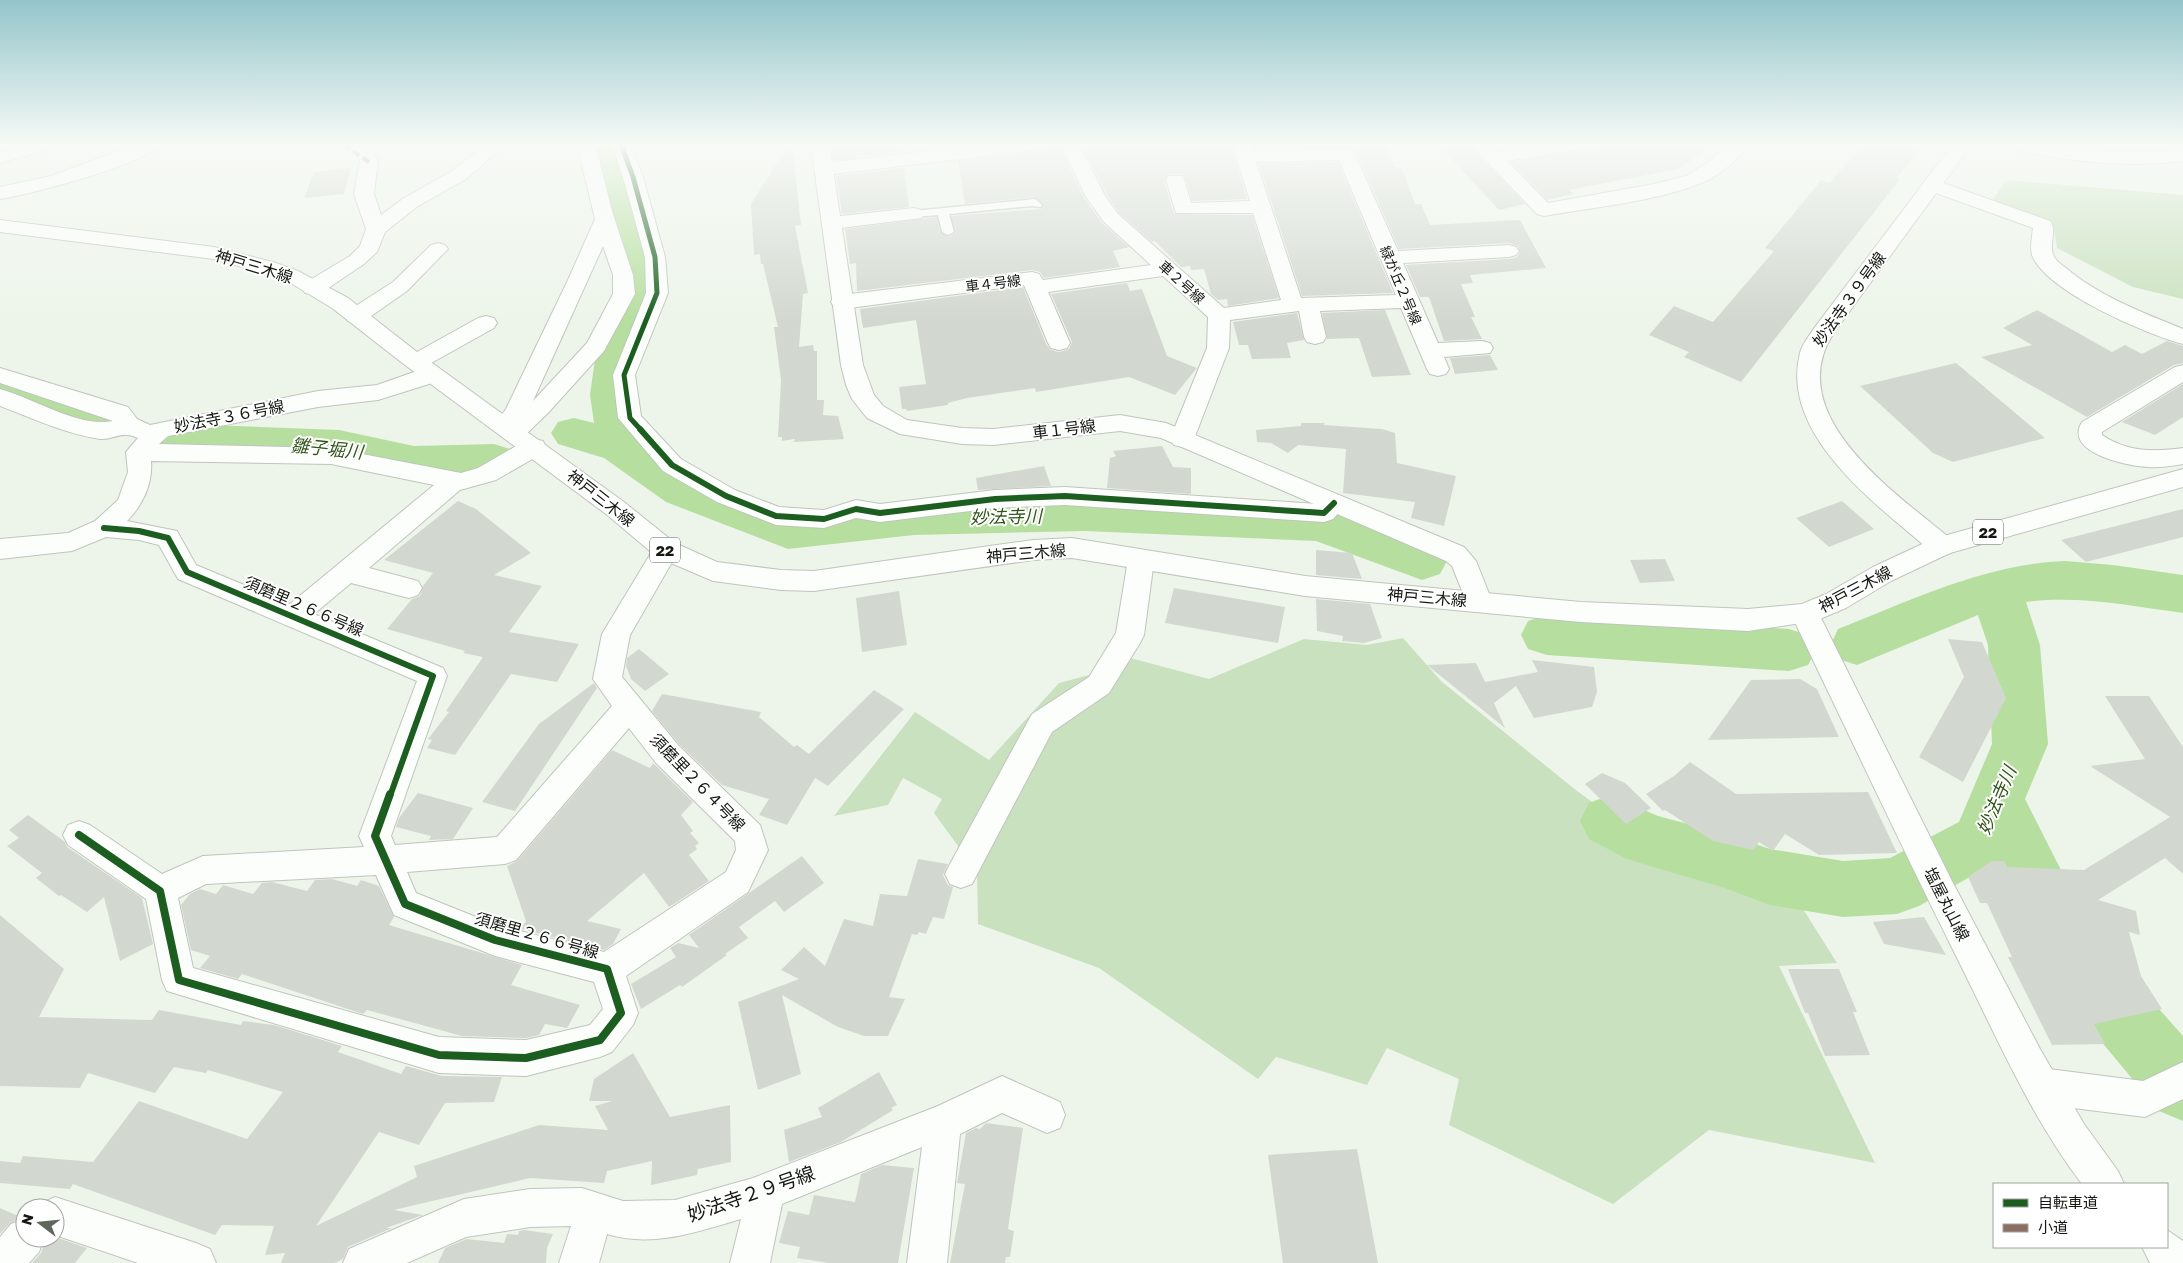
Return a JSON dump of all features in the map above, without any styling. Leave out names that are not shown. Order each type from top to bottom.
[{"type":"street","points":[[367,203],[376,229]]},
{"type":"street","points":[[314,288],[357,260],[370,248],[376,229],[410,203]]},
{"type":"street","points":[[510,429],[540,408],[596,346],[624,294],[623,275],[601,203]]},
{"type":"street","points":[[640,203],[655,256],[657,292],[624,375],[630,418],[672,465],[726,496],[776,516],[824,519],[856,509],[880,513],[995,499],[1065,496],[1324,513],[1334,503]]},
{"type":"street","name":"車１号線","points":[[829,203],[852,365],[857,385],[864,399],[875,412],[900,426],[962,436],[994,437],[1120,423],[1153,428],[1455,554],[1463,561],[1479,601]]},
{"type":"street","name":"車２号線","points":[[1100,203],[1111,218],[1219,315],[1218,348],[1182,439]]},
{"type":"street","points":[[1182,203],[1183,209],[1262,207]]},
{"type":"street","name":"緑が丘２号線","points":[[1261,203],[1315,337]]},
{"type":"street","name":"緑が丘２号線","points":[[1367,203],[1434,359],[1482,348]]},
{"type":"street","points":[[1537,203],[1544,210],[1583,203]]},
{"type":"street","name":"妙法寺３９号線","points":[[1919,203],[1812,350],[1808,370],[1808,389],[1821,422],[1844,456],[1859,473],[1942,546]]},
{"type":"street","points":[[1981,203],[2043,226],[2042,254],[2048,264],[2082,291],[2112,308],[2183,337]]},
{"type":"street","points":[[832,223],[914,214]]},
{"type":"street","points":[[510,429],[516,412],[562,316],[605,218]]},
{"type":"street","name":"神戸三木線","points":[[0,226],[214,253],[266,266],[291,275],[356,316],[616,508],[666,550],[713,571],[781,580],[814,582],[1033,550],[1072,548],[1306,586],[1581,612],[1748,620],[1805,614],[1836,601],[1882,574],[1942,546],[2183,478]]},
{"type":"street","points":[[356,316],[375,306],[410,280],[438,249]]},
{"type":"street","points":[[1390,258],[1471,259],[1509,251]]},
{"type":"street","name":"車４号線","points":[[842,302],[1032,278],[1035,287],[1168,269]]},
{"type":"street","points":[[1035,287],[1059,343]]},
{"type":"street","points":[[1219,315],[1301,305],[1408,301]]},
{"type":"street","name":"妙法寺３６号線","points":[[146,443],[160,429],[318,399],[378,392],[421,380],[424,368],[486,323]]},
{"type":"street","points":[[2183,372],[2090,428],[2090,438],[2103,449],[2115,454],[2156,459],[2183,456]]},
{"type":"street","points":[[0,375],[120,413],[146,443],[331,456],[455,482],[487,474],[534,447]]},
{"type":"street","points":[[0,397],[65,422],[102,431],[129,425]]},
{"type":"street","points":[[0,549],[72,542],[104,528],[130,504],[140,472],[146,443]]},
{"type":"street","points":[[293,617],[455,482]]},
{"type":"street","name":"須磨里２６６号線","points":[[104,528],[139,530],[168,538],[187,572],[433,676],[376,836],[406,904],[495,940],[607,970],[621,1013],[600,1040],[526,1058],[439,1055],[180,980],[160,891]]},
{"type":"street","name":"須磨里２６４号線","points":[[607,970],[737,882],[752,850],[749,836],[667,754],[607,679],[616,634],[666,550]]},
{"type":"street","points":[[961,874],[1042,723],[1099,685],[1130,635],[1141,560]]},
{"type":"street","points":[[348,572],[409,588]]},
{"type":"street","name":"塩屋丸山線","points":[[1805,614],[1914,839],[2040,1086],[2084,1158],[2104,1183]]},
{"type":"street","points":[[79,835],[160,891],[204,870],[386,860],[505,850],[629,707]]},
{"type":"street","points":[[2040,1086],[2145,1098],[2183,1080]]},
{"type":"street","name":"妙法寺２９号線","points":[[363,1263],[407,1252],[464,1218],[530,1208],[582,1207],[623,1220],[675,1219],[766,1191],[919,1130],[943,1123],[1002,1094],[1047,1115]]},
{"type":"street","points":[[927,1263],[943,1123]]},
{"type":"street","points":[[750,1263],[766,1191]]},
{"type":"street","points":[[579,1263],[595,1211]]},
{"type":"street","points":[[65,1219],[196,1263]]},
{"type":"street","points":[[3,1263],[16,1248]]},
{"type":"street","points":[[2162,1248],[2178,1263]]},
{"type":"lane","points":[[914,214],[1026,203]]},
{"type":"lane","points":[[943,212],[948,232]]},
{"type":"green space","points":[[2000,203],[2183,203],[2183,299],[2133,287],[2057,248],[2053,225]]},
{"type":"green space","points":[[1403,638],[1441,681],[1577,791],[1630,829],[1774,863],[1837,963],[1779,966],[1875,1163],[1709,1130],[1613,1204],[1449,1125],[1459,1079],[1387,1048],[1367,1085],[1276,1057],[1258,1079],[1099,968],[978,924],[977,872],[934,813],[942,799],[903,778],[888,805],[834,816],[915,712],[989,760],[1059,683],[1093,674],[1108,652],[1209,679],[1304,639],[1367,645]]},
{"type":"building","points":[[799,203],[801,225],[795,226],[808,293],[803,294],[799,347],[813,345],[814,351],[817,351],[817,400],[824,400],[823,415],[838,416],[844,439],[794,442],[795,439],[782,441],[782,437],[778,437],[781,380],[774,327],[778,327],[760,254],[754,255],[751,204]]},
{"type":"building","points":[[840,203],[908,203],[909,207],[842,214]]},
{"type":"building","points":[[1042,203],[1088,203],[1102,223],[1129,247],[1113,251],[1120,267],[1044,278],[1040,272],[1032,270],[857,291],[856,263],[850,264],[845,229],[937,217],[940,232],[949,237],[956,233],[951,216],[1042,209]]},
{"type":"building","points":[[1112,203],[1171,203],[1174,214],[1252,215],[1279,298],[1228,306],[1227,299],[1218,300],[1211,294],[1204,269],[1191,270],[1190,266],[1181,267],[1155,241],[1152,242],[1119,213]]},
{"type":"building","points":[[1272,203],[1355,203],[1393,293],[1302,296]]},
{"type":"building","points":[[1379,203],[1421,204],[1430,225],[1520,220],[1546,268],[1470,275],[1473,283],[1461,284],[1475,317],[1471,317],[1482,339],[1444,341],[1429,297],[1420,297],[1406,265],[1509,259],[1517,257],[1520,252],[1518,246],[1509,243],[1399,249]]},
{"type":"building","points":[[1492,203],[1525,204],[1499,210]]},
{"type":"building","points":[[1803,203],[1881,203],[1741,382],[1684,357],[1689,352],[1649,335],[1674,306],[1713,322],[1774,251],[1765,248]]},
{"type":"building","points":[[1127,283],[1130,291],[1142,289],[1167,356],[1197,368],[1175,395],[1129,377],[1036,392],[1035,388],[967,398],[948,403],[948,405],[907,411],[902,409],[899,387],[926,384],[916,320],[863,328],[860,309],[1023,287],[1046,344],[1051,350],[1059,352],[1069,349],[1072,342],[1051,294]]},
{"type":"building","points":[[1385,310],[1411,375],[1372,377],[1359,338],[1327,339],[1322,313]]},
{"type":"building","points":[[2037,310],[2112,352],[2125,345],[2142,354],[2167,341],[2183,346],[2183,363],[2174,365],[2087,417],[1981,357],[2032,345],[2003,328]]},
{"type":"building","points":[[1297,313],[1304,340],[1287,343],[1291,358],[1252,359],[1248,345],[1239,345],[1233,322]]},
{"type":"building","points":[[1490,355],[1498,370],[1455,374],[1450,358]]},
{"type":"building","points":[[1956,363],[2045,438],[1953,462],[1933,453],[1860,386]]},
{"type":"building","points":[[2183,384],[2183,417],[2155,435],[2122,422]]},
{"type":"building","points":[[1301,423],[1325,423],[1323,425],[1382,429],[1395,433],[1397,463],[1456,476],[1444,526],[1411,518],[1415,502],[1343,493],[1346,449],[1298,445],[1288,453],[1271,443],[1257,442],[1256,430],[1301,426]]},
{"type":"building","points":[[1162,446],[1173,467],[1191,468],[1191,494],[1107,488],[1110,458],[1116,456],[1113,451]]},
{"type":"building","points":[[1044,466],[1051,486],[978,490],[976,478]]},
{"type":"building","points":[[458,501],[476,509],[531,553],[494,575],[542,586],[509,632],[579,644],[557,682],[511,674],[455,755],[427,748],[432,740],[428,739],[449,712],[446,711],[483,657],[463,653],[465,651],[387,629],[412,599],[420,596],[423,586],[433,573],[384,560]]},
{"type":"building","points":[[1842,501],[1874,529],[1829,547],[1796,518]]},
{"type":"building","points":[[2183,509],[2183,537],[2086,562],[2061,540]]},
{"type":"building","points":[[1316,550],[1352,553],[1362,579],[1316,575]]},
{"type":"building","points":[[1665,559],[1675,581],[1640,583],[1630,560]]},
{"type":"building","points":[[1174,588],[1285,607],[1278,643],[1165,623]]},
{"type":"building","points":[[899,591],[907,645],[862,652],[856,598]]},
{"type":"building","points":[[1316,599],[1370,604],[1382,638],[1364,643],[1342,641],[1343,636],[1317,631]]},
{"type":"building","points":[[1948,639],[1982,642],[2006,698],[1963,782],[1919,757],[1964,677]]},
{"type":"building","points":[[639,649],[669,674],[645,691],[631,679],[626,666],[627,658]]},
{"type":"building","points":[[1532,660],[1594,667],[1597,692],[1592,707],[1534,718],[1516,686],[1494,703],[1505,728],[1427,665],[1476,663],[1485,682],[1538,672]]},
{"type":"building","points":[[1800,679],[1817,689],[1839,737],[1708,740],[1751,680]]},
{"type":"building","points":[[594,683],[597,688],[515,811],[482,802],[539,724]]},
{"type":"building","points":[[874,690],[904,709],[828,786],[815,778],[787,825],[759,815],[769,799],[722,785],[679,744],[652,711],[662,694],[761,712],[759,717],[794,747],[797,745],[809,754]]},
{"type":"building","points":[[2105,696],[2149,696],[2183,747],[2183,874],[2165,858],[2098,900],[2136,911],[2140,935],[2129,932],[2141,976],[2162,1009],[2094,1024],[2105,1044],[2052,1045],[2008,957],[2012,957],[1987,903],[1980,903],[1968,877],[1992,861],[2004,861],[2007,867],[2084,870],[2170,817],[2090,766],[2145,759]]},
{"type":"building","points":[[612,750],[650,768],[653,763],[693,802],[681,815],[693,831],[690,833],[699,843],[695,846],[697,849],[689,855],[709,881],[669,907],[644,873],[587,921],[621,929],[613,944],[604,950],[521,929],[526,921],[507,866],[517,861]]},
{"type":"building","points":[[1690,762],[1736,794],[1868,792],[1897,853],[1819,855],[1785,834],[1773,851],[1759,842],[1753,850],[1713,841],[1665,810],[1663,811],[1646,794],[1674,776]]},
{"type":"building","points":[[1602,773],[1625,783],[1651,808],[1626,824],[1585,784]]},
{"type":"building","points":[[418,793],[473,808],[453,839],[429,840],[431,836],[396,827],[399,818]]},
{"type":"building","points":[[28,815],[65,842],[67,847],[142,898],[153,944],[120,961],[104,897],[87,912],[61,895],[59,896],[36,878],[42,873],[7,846],[19,838],[9,830]]},
{"type":"building","points":[[802,856],[824,883],[784,912],[775,901],[739,927],[748,938],[725,954],[727,955],[682,987],[680,985],[641,1009],[631,984],[676,957],[670,948],[678,943],[699,948],[689,935]]},
{"type":"building","points":[[918,859],[948,864],[943,875],[948,885],[953,887],[944,919],[933,917],[926,934],[919,932],[917,935],[912,934],[889,997],[905,999],[888,1036],[864,1036],[838,1027],[782,995],[801,1074],[758,1090],[738,1002],[799,979],[781,970],[804,947],[825,966],[844,919],[873,926],[880,894],[907,896]]},
{"type":"building","points":[[332,879],[357,886],[361,880],[379,886],[394,917],[389,925],[522,965],[511,985],[580,1005],[567,1028],[545,1024],[539,1035],[526,1038],[462,1036],[367,1010],[363,1014],[242,974],[238,979],[200,968],[210,956],[191,950],[181,905],[190,894],[200,889],[216,894],[223,885],[253,894],[262,883],[272,882],[307,891],[315,880]]},
{"type":"building","points":[[0,915],[64,969],[39,1017],[152,1020],[159,1010],[241,1025],[243,1021],[274,1025],[342,1046],[338,1052],[401,1074],[406,1066],[442,1076],[502,1077],[494,1102],[445,1103],[419,1145],[379,1132],[316,1226],[417,1177],[414,1166],[539,1125],[608,1130],[595,1106],[612,1101],[589,1101],[594,1079],[633,1053],[670,1117],[730,1105],[731,1162],[698,1169],[697,1175],[651,1185],[652,1161],[607,1171],[604,1183],[530,1178],[394,1210],[423,1215],[386,1228],[392,1228],[348,1247],[343,1259],[335,1263],[281,1263],[285,1253],[265,1255],[274,1226],[222,1225],[215,1235],[73,1184],[70,1189],[0,1183],[0,1161],[20,1163],[23,1156],[93,1162],[139,1101],[247,1139],[283,1092],[208,1070],[206,1073],[174,1067],[155,1093],[88,1073],[80,1088],[0,1086]]},
{"type":"building","points":[[1924,917],[1946,955],[1884,944],[1873,922]]},
{"type":"building","points":[[1788,969],[1839,969],[1857,1012],[1853,1012],[1870,1055],[1825,1056],[1808,1013],[1805,1013]]},
{"type":"building","points":[[879,1072],[897,1105],[891,1108],[893,1110],[841,1142],[789,1162],[784,1130],[822,1117],[818,1108]]},
{"type":"building","points":[[986,1123],[1023,1128],[1008,1229],[1014,1231],[1010,1257],[1006,1257],[1005,1263],[950,1263],[965,1184],[957,1183],[966,1133],[976,1128],[980,1129]]},
{"type":"building","points":[[1357,1149],[1378,1263],[1283,1263],[1268,1155]]},
{"type":"building","points":[[882,1165],[914,1168],[898,1263],[829,1263],[797,1258],[800,1247],[779,1243],[788,1211],[809,1215],[814,1195],[855,1202],[861,1174]]},
{"type":"building","points":[[0,1208],[15,1215],[15,1221],[10,1223],[0,1234]]},
{"type":"building","points":[[519,1231],[553,1234],[547,1248],[546,1263],[438,1263],[445,1248],[467,1239],[504,1243],[507,1234],[518,1235]]},
{"type":"building","points":[[65,1240],[87,1248],[75,1263],[32,1263],[41,1253],[43,1248],[65,1248]]},
{"type":"waterway","name":"妙法寺川","points":[[620,447],[612,395],[616,359],[646,290],[640,256],[625,203]]},
{"type":"waterway","name":"雛子堀川","points":[[0,383],[111,421]]},
{"type":"waterway","name":"雛子堀川","points":[[574,433],[620,447]]},
{"type":"waterway","name":"雛子堀川","points":[[160,439],[339,446],[414,462],[494,460]]},
{"type":"waterway","name":"妙法寺川","points":[[620,447],[683,490],[788,531],[914,518],[1085,514],[1320,524],[1422,561]]},
{"type":"waterway","name":"妙法寺川","points":[[1996,590],[2019,584],[2065,580],[2113,584],[2183,594]]},
{"type":"waterway","points":[[1857,644],[1968,598],[1996,590]]},
{"type":"waterway","name":"妙法寺川","points":[[1996,590],[2014,645],[2020,744],[1996,799]]},
{"type":"waterway","points":[[1547,635],[1789,650]]},
{"type":"waterway","name":"妙法寺川","points":[[1610,821],[1646,839],[1722,860],[1770,877],[1843,889],[1897,886],[1983,839],[1996,799]]},
{"type":"waterway","points":[[1996,799],[2042,896],[2098,988],[2183,1087]]},
{"type":"cycle path","points":[[640,203],[655,257],[657,293],[624,375],[630,418],[672,465],[726,496],[776,516],[824,519],[856,509],[880,513],[995,499],[1065,496],[1324,513],[1334,503]]},
{"type":"cycle path","points":[[79,835],[160,891],[179,980],[439,1055],[526,1058],[600,1040],[621,1013],[607,969],[495,940],[405,904],[375,836],[433,676],[187,572],[168,538],[139,531],[104,528]]}]
